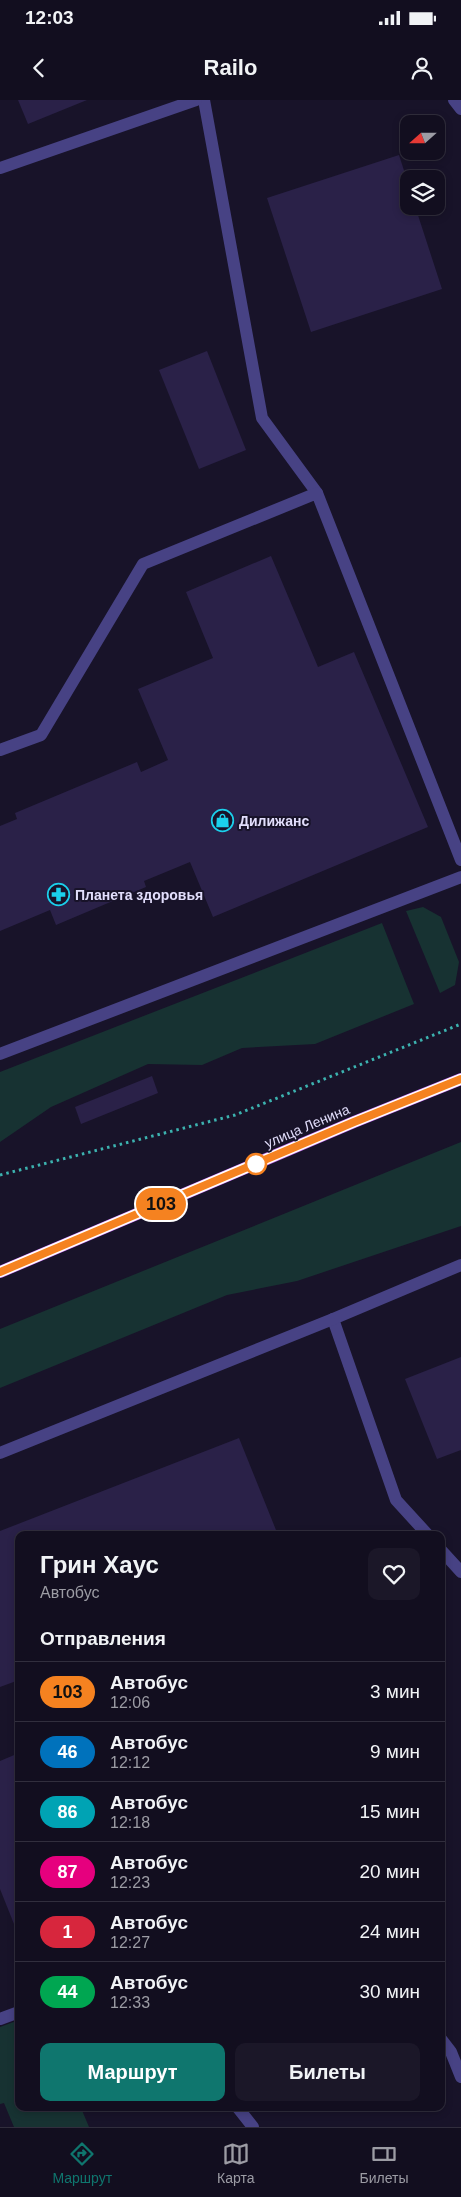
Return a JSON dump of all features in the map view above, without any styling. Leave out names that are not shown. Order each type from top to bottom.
[{"type":"main road","name":"улица Ленина","points":[[0,1272],[354,1122],[461,1079]]},
{"type":"street","points":[[0,168],[196,100]]},
{"type":"street","points":[[204,100],[262,418],[317,492],[461,860]]},
{"type":"street","points":[[454,100],[461,109]]},
{"type":"street","points":[[0,750],[41,734],[143,564],[317,492]]},
{"type":"street","points":[[0,1054],[461,877]]},
{"type":"street","points":[[0,1453],[333,1319],[461,1265]]},
{"type":"street","points":[[333,1319],[396,1500],[424,1531]]},
{"type":"street","points":[[445,1554],[461,1572]]},
{"type":"street","points":[[0,2019],[15,2013]]},
{"type":"street","points":[[445,2045],[451,2052],[461,2077]]},
{"type":"street","points":[[240,2111],[253,2127]]},
{"type":"path","points":[[0,1175],[235,1115],[461,1024]]},
{"type":"green space","points":[[423,907],[441,917],[459,962],[455,985],[440,993],[406,911]]},
{"type":"green space","points":[[382,923],[414,1004],[315,1044],[242,1048],[202,1065],[148,1064],[51,1107],[0,1142],[0,1072]]},
{"type":"green space","points":[[461,1142],[461,1226],[297,1281],[227,1295],[0,1388],[0,1329]]},
{"type":"green space","points":[[15,2021],[15,2111],[82,2111],[89,2127],[14,2127],[4,2103],[0,2104],[0,2027]]},
{"type":"building","points":[[18,100],[87,100],[28,124]]},
{"type":"building","points":[[399,155],[404,170],[400,170],[400,215],[418,215],[442,289],[311,332],[267,198]]},
{"type":"building","points":[[207,351],[246,450],[199,469],[159,370]]},
{"type":"building","points":[[271,556],[318,667],[354,652],[428,827],[213,917],[190,862],[144,881],[146,887],[56,925],[50,910],[0,931],[0,826],[17,819],[15,813],[137,762],[141,772],[168,760],[138,689],[213,658],[186,592]]},
{"type":"building","points":[[152,1076],[158,1093],[81,1124],[75,1107]]},
{"type":"building","points":[[461,1357],[461,1450],[437,1459],[405,1379]]},
{"type":"building","points":[[239,1438],[276,1531],[15,1531],[15,1681],[0,1687],[0,1531]]},
{"type":"building","points":[[15,1755],[14,1924],[0,1889],[0,1761]]},
{"type":"bus line","name":"103","points":[[0,1272],[354,1122],[461,1079]]},
{"type":"place","name":"Дилижанс","points":[[223,821]]},
{"type":"place","name":"Планета здоровья","points":[[59,895]]}]
